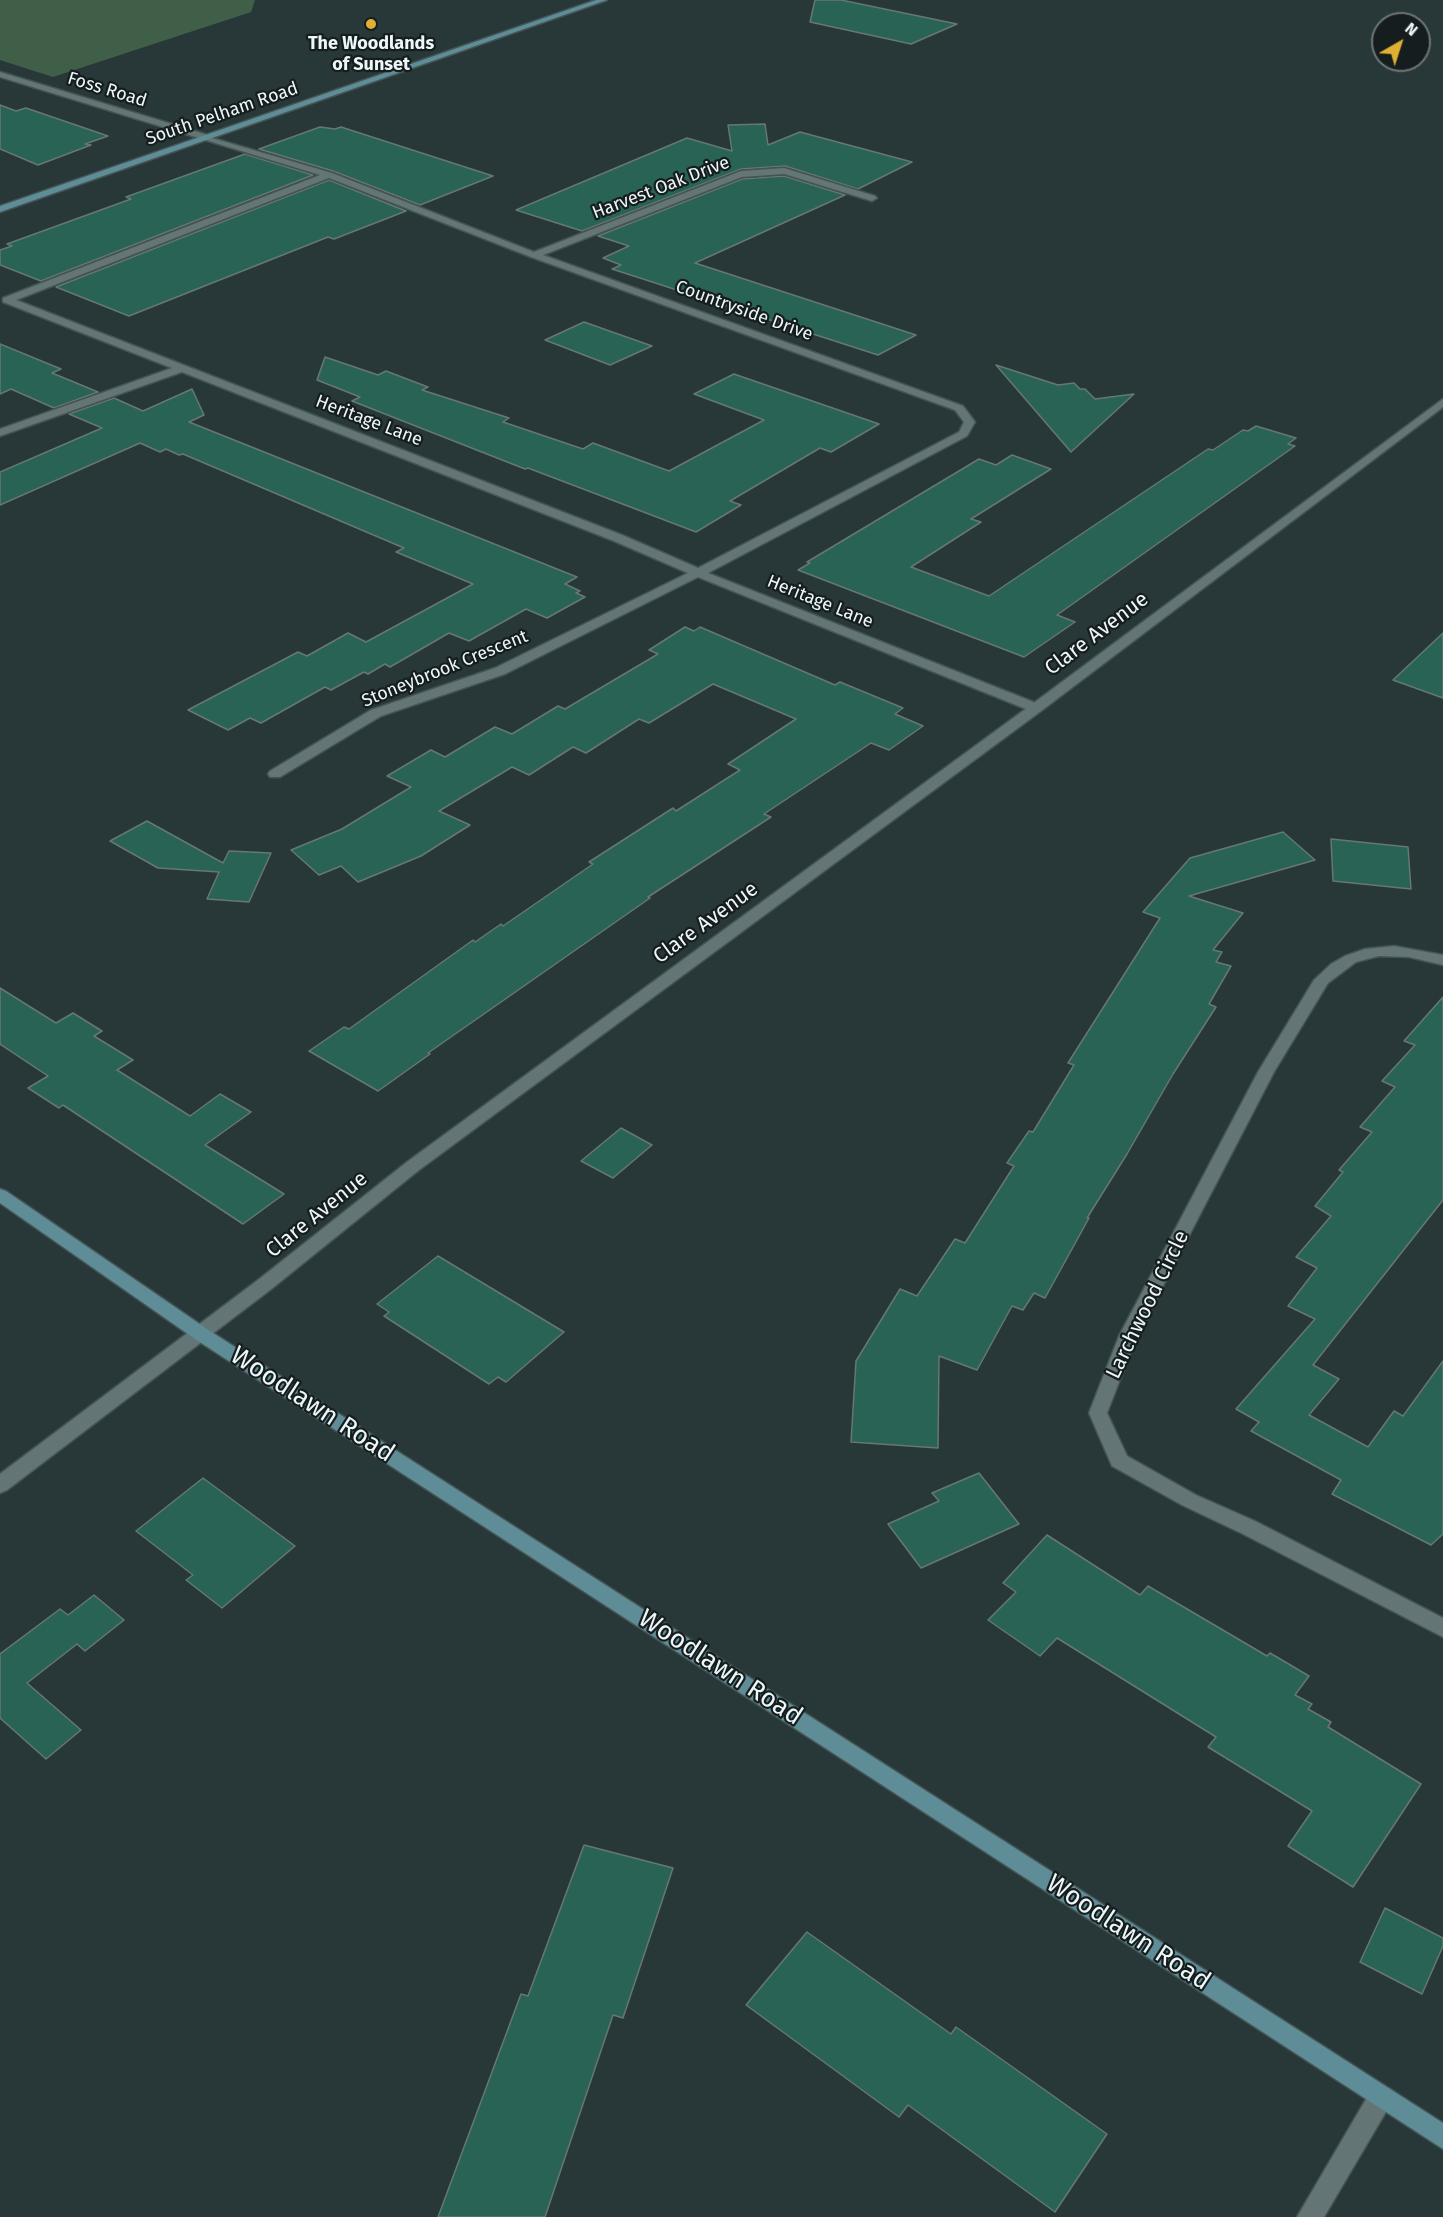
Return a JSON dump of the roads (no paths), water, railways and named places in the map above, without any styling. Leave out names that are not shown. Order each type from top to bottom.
[{"type":"main road","name":"South Pelham Road","points":[[0,209],[603,0]]},
{"type":"main road","name":"Woodlawn Road","points":[[0,1195],[201,1334],[1443,2137]]},
{"type":"street","name":"Foss Road","points":[[0,75],[205,137]]},
{"type":"street","name":"Countryside Drive","points":[[205,137],[329,175],[534,255],[959,408],[970,422],[963,434],[698,573]]},
{"type":"street","name":"Harvest Oak Drive","points":[[534,255],[741,174],[784,171],[872,198]]},
{"type":"street","name":"Heritage Lane","points":[[329,175],[7,300],[607,534],[698,573],[1036,708]]},
{"type":"street","points":[[0,433],[182,368]]},
{"type":"street","name":"Clare Avenue","points":[[0,1485],[201,1334],[413,1167],[1036,708],[1443,402]]},
{"type":"street","name":"Stoneybrook Crescent","points":[[275,774],[376,713],[500,670],[698,573]]},
{"type":"street","name":"Larchwood Circle","points":[[1443,960],[1403,950],[1375,950],[1349,959],[1322,980],[1266,1072],[1134,1325],[1098,1413],[1119,1461],[1189,1500],[1250,1528],[1443,1628]]},
{"type":"street","points":[[1310,2217],[1381,2097]]},
{"type":"place","name":"The Woodlands of Sunset","points":[[371,24]]}]
